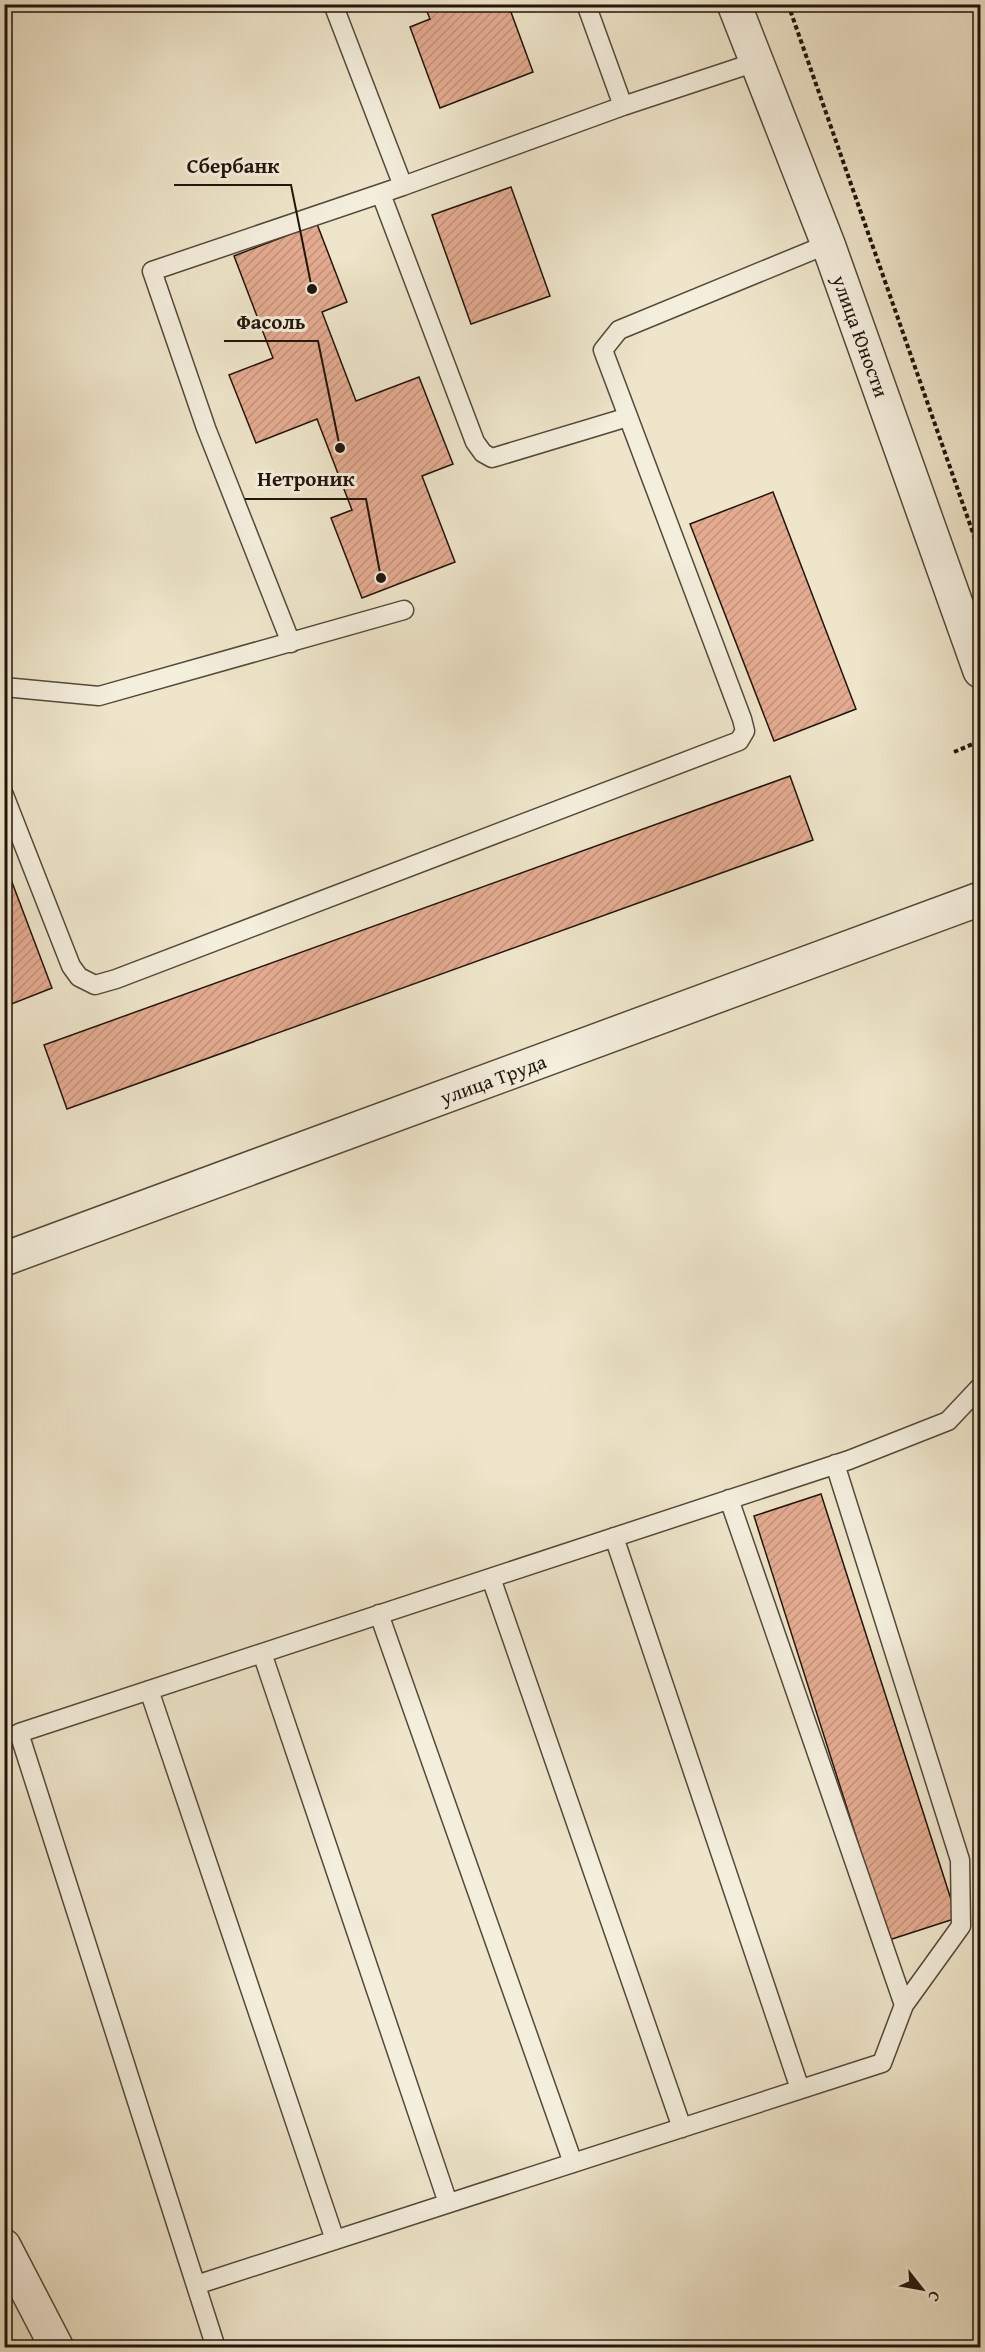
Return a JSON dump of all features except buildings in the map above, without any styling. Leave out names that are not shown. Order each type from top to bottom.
[{"type":"street","name":"улица Юности","points":[[734,4],[828,244],[981,671]]},
{"type":"street","name":"улица Труда","points":[[7,1251],[981,899]]},
{"type":"street","points":[[4,2246],[57,2348]]},
{"type":"lane","points":[[333,4],[403,186]]},
{"type":"lane","points":[[586,4],[623,106]]},
{"type":"lane","points":[[291,643],[206,428],[152,271],[381,194],[623,106],[756,62]]},
{"type":"lane","points":[[381,194],[475,442],[483,453],[492,458],[628,417]]},
{"type":"lane","points":[[4,795],[71,966],[79,976],[95,985],[116,979],[740,741],[745,731],[742,719],[603,350],[619,330],[828,244]]},
{"type":"lane","points":[[4,687],[99,696],[404,610]]},
{"type":"lane","points":[[216,2348],[19,1733],[835,1464],[948,1421],[981,1387]]},
{"type":"lane","points":[[196,2285],[882,2063],[904,2005],[961,1926],[960,1860],[835,1464]]},
{"type":"lane","points":[[729,1499],[904,2005]]},
{"type":"lane","points":[[614,1537],[800,2090]]},
{"type":"lane","points":[[491,1578],[682,2128]]},
{"type":"lane","points":[[379,1614],[573,2163]]},
{"type":"lane","points":[[262,1653],[448,2203]]},
{"type":"lane","points":[[149,1690],[335,2240]]},
{"type":"path","points":[[788,4],[981,553]]},
{"type":"path","points":[[954,752],[981,741]]},
{"type":"place","name":"Сбербанк","points":[[312,289]]},
{"type":"place","name":"Фасоль","points":[[340,448]]},
{"type":"place","name":"Нетроник","points":[[381,578]]}]
